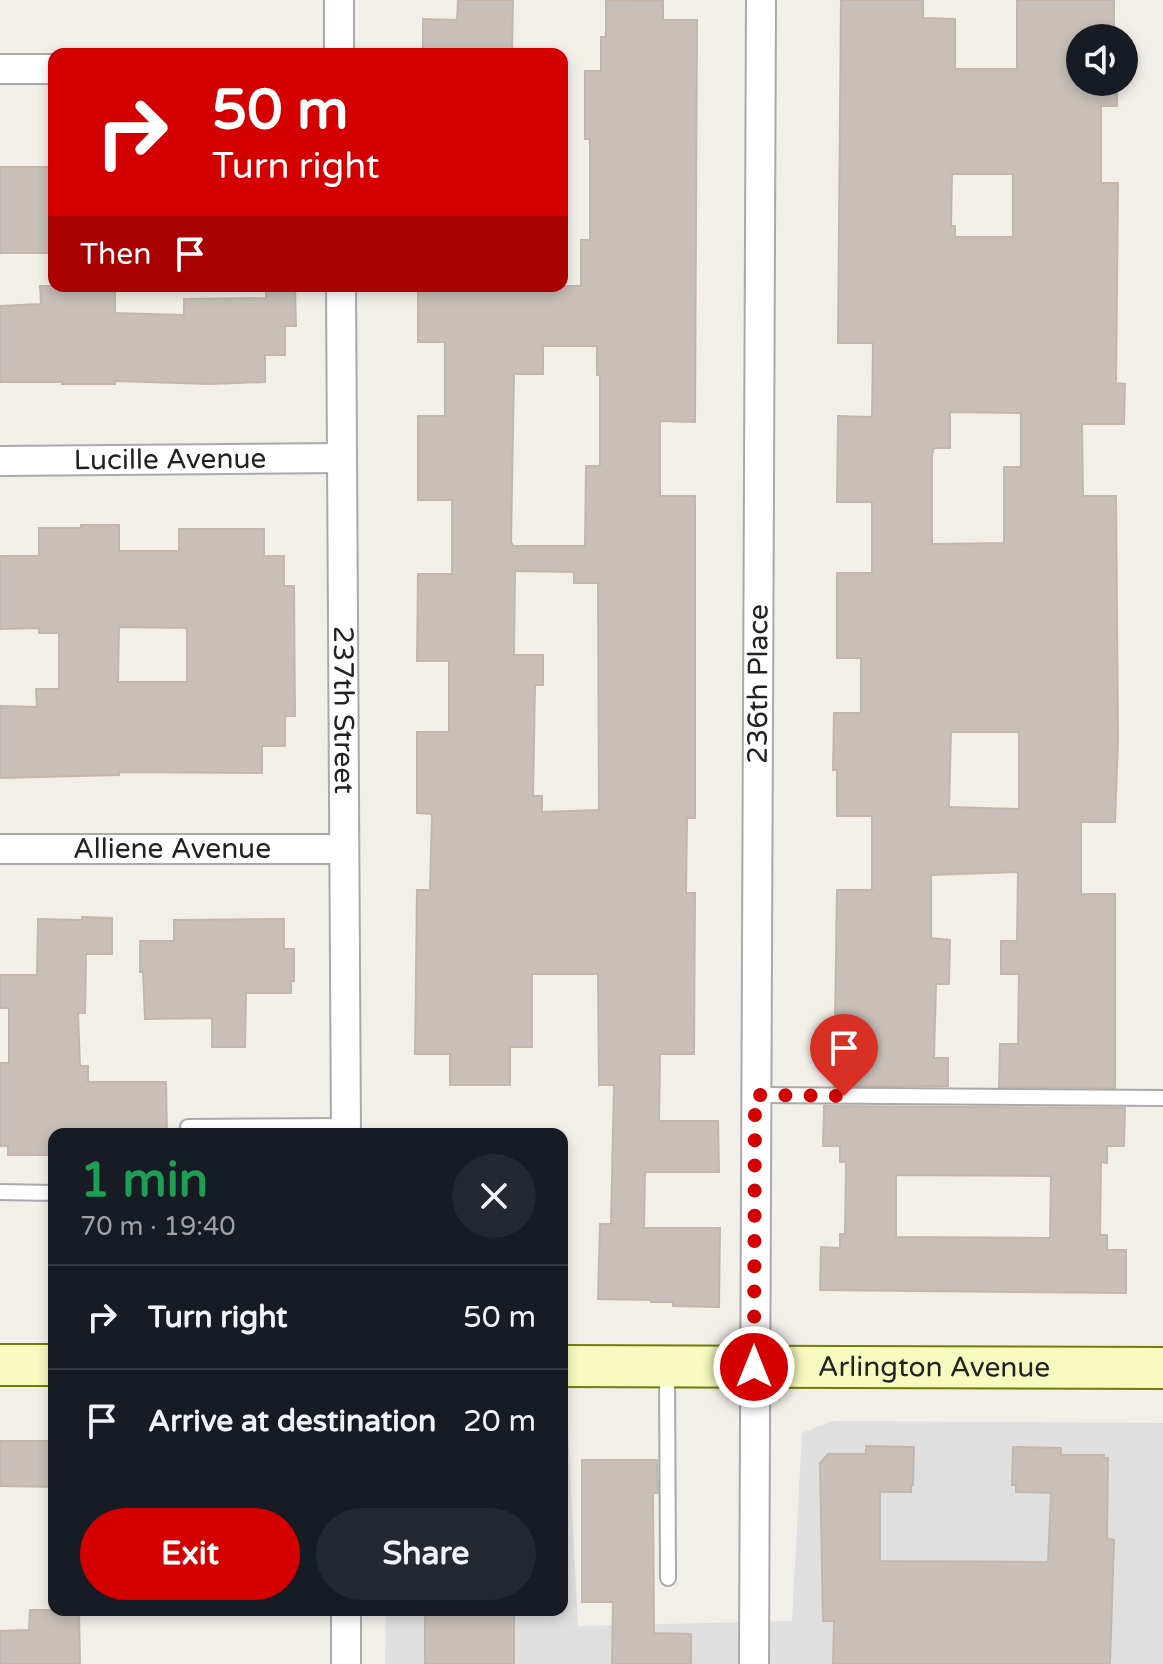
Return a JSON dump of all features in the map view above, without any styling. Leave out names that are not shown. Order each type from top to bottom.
[{"type":"main road","points":[[0,1365],[48,1365]]},
{"type":"main road","name":"Arlington Avenue","points":[[568,1366],[1163,1368]]},
{"type":"street","points":[[339,0],[339,48]]},
{"type":"street","name":"236th Place","points":[[754,1664],[761,0]]},
{"type":"street","points":[[0,69],[48,69]]},
{"type":"street","name":"237th Street","points":[[341,292],[346,1128]]},
{"type":"street","name":"Lucille Avenue","points":[[0,461],[342,458]]},
{"type":"street","name":"Alliene Avenue","points":[[0,849],[344,849]]},
{"type":"street","points":[[346,1616],[346,1664]]},
{"type":"lane","points":[[755,1095],[1163,1098]]},
{"type":"lane","points":[[188,1127],[241,1128]]},
{"type":"lane","points":[[0,1192],[48,1193]]},
{"type":"lane","points":[[667,1367],[668,1578]]},
{"type":"shaded area","points":[[832,1421],[1163,1423],[1163,1664],[385,1664],[386,1616],[568,1616],[568,1429],[578,1626],[792,1621],[802,1433]]},
{"type":"building","points":[[458,0],[513,0],[512,48],[423,48],[423,19],[457,20]]},
{"type":"building","points":[[606,0],[663,1],[663,20],[697,20],[695,422],[660,421],[660,496],[695,496],[695,818],[687,818],[686,893],[695,893],[694,1054],[660,1054],[659,1121],[718,1121],[719,1172],[645,1172],[644,1228],[720,1228],[719,1307],[673,1306],[673,1302],[651,1300],[598,1299],[600,1224],[611,1224],[614,1085],[599,1085],[598,974],[532,974],[532,1047],[510,1047],[510,1085],[450,1085],[450,1054],[415,1054],[417,890],[430,890],[432,814],[417,813],[417,732],[449,732],[449,661],[417,661],[418,574],[452,574],[452,500],[418,500],[418,416],[445,416],[445,342],[418,342],[418,292],[568,292],[568,286],[581,286],[581,240],[590,240],[590,139],[585,139],[585,71],[601,71],[601,37],[606,37]],"holes":[[[543,346],[597,346],[600,466],[586,466],[585,546],[513,546],[514,374],[543,374]],[[515,571],[574,572],[574,583],[598,583],[599,810],[542,812],[542,796],[533,796],[535,685],[543,685],[543,655],[514,655]]]},
{"type":"building","points":[[841,0],[923,0],[923,18],[955,19],[955,69],[1017,69],[1017,0],[1114,0],[1114,24],[1066,24],[1066,96],[1117,96],[1117,106],[1101,106],[1101,183],[1118,183],[1116,383],[1125,384],[1124,424],[1082,424],[1083,496],[1116,496],[1118,739],[1115,822],[1081,822],[1081,894],[1115,894],[1115,1088],[999,1087],[1000,1044],[1018,1044],[1019,974],[1001,974],[1001,941],[1017,941],[1018,872],[931,875],[931,938],[950,940],[949,984],[936,984],[934,1058],[948,1058],[948,1086],[834,1086],[837,890],[872,890],[872,816],[837,816],[837,770],[833,770],[834,713],[861,713],[861,658],[837,658],[837,573],[872,573],[872,502],[837,502],[838,416],[872,417],[873,343],[838,343]],"holes":[[[952,174],[1013,174],[1013,237],[955,237],[955,226],[951,226]],[[950,412],[1021,413],[1021,467],[1004,467],[1004,543],[932,544],[932,455],[934,448],[950,448]],[[951,732],[1019,732],[1019,809],[949,807]]]},
{"type":"building","points":[[0,167],[48,167],[48,253],[0,253]]},
{"type":"building","points":[[40,286],[48,286],[48,292],[115,292],[115,313],[184,315],[184,299],[266,298],[266,292],[295,292],[296,326],[285,326],[285,355],[265,355],[265,382],[0,382],[0,306],[41,304]]},
{"type":"building","points":[[81,525],[119,525],[119,551],[179,551],[179,529],[264,529],[264,556],[284,556],[284,586],[294,586],[295,716],[285,716],[285,746],[262,746],[262,773],[119,772],[119,775],[0,778],[0,706],[37,707],[36,689],[59,689],[59,633],[39,633],[39,628],[0,629],[0,556],[39,556],[39,528],[81,528]],"holes":[[[119,627],[187,628],[187,682],[118,682]]]},
{"type":"building","points":[[82,917],[112,918],[112,954],[86,954],[85,1013],[78,1013],[80,1066],[88,1066],[88,1082],[166,1082],[167,1128],[48,1128],[48,1155],[8,1155],[8,1146],[0,1146],[0,1063],[9,1063],[9,1008],[0,1008],[0,975],[37,975],[38,919],[82,920]]},
{"type":"building","points":[[284,919],[284,949],[294,949],[291,993],[246,993],[245,1047],[212,1047],[212,1018],[145,1019],[140,941],[174,941],[174,920]]},
{"type":"building","points":[[824,1106],[1125,1108],[1124,1146],[1107,1146],[1107,1163],[1101,1162],[1100,1235],[1107,1235],[1107,1250],[1126,1250],[1126,1293],[820,1290],[821,1247],[840,1248],[840,1234],[845,1234],[846,1162],[840,1162],[840,1146],[823,1146]],"holes":[[[896,1175],[1051,1176],[1050,1238],[896,1237]]]},
{"type":"building","points":[[0,1441],[48,1441],[48,1487],[0,1486]]},
{"type":"building","points":[[866,1446],[914,1447],[911,1492],[880,1492],[880,1561],[1048,1562],[1051,1493],[1016,1492],[1016,1485],[1012,1485],[1013,1447],[1061,1448],[1061,1455],[1104,1455],[1108,1458],[1107,1538],[1114,1540],[1110,1664],[833,1664],[834,1621],[823,1621],[820,1463],[828,1454],[866,1454]]},
{"type":"building","points":[[582,1460],[657,1460],[658,1493],[653,1493],[654,1633],[691,1634],[691,1664],[612,1664],[613,1602],[582,1602]]},
{"type":"building","points":[[30,1610],[48,1610],[48,1616],[79,1616],[80,1664],[0,1664],[0,1631],[29,1630]]},
{"type":"building","points":[[425,1616],[514,1616],[514,1664],[425,1664]]},
{"type":"route","points":[[754,1367],[755,1095],[844,1096]]}]
